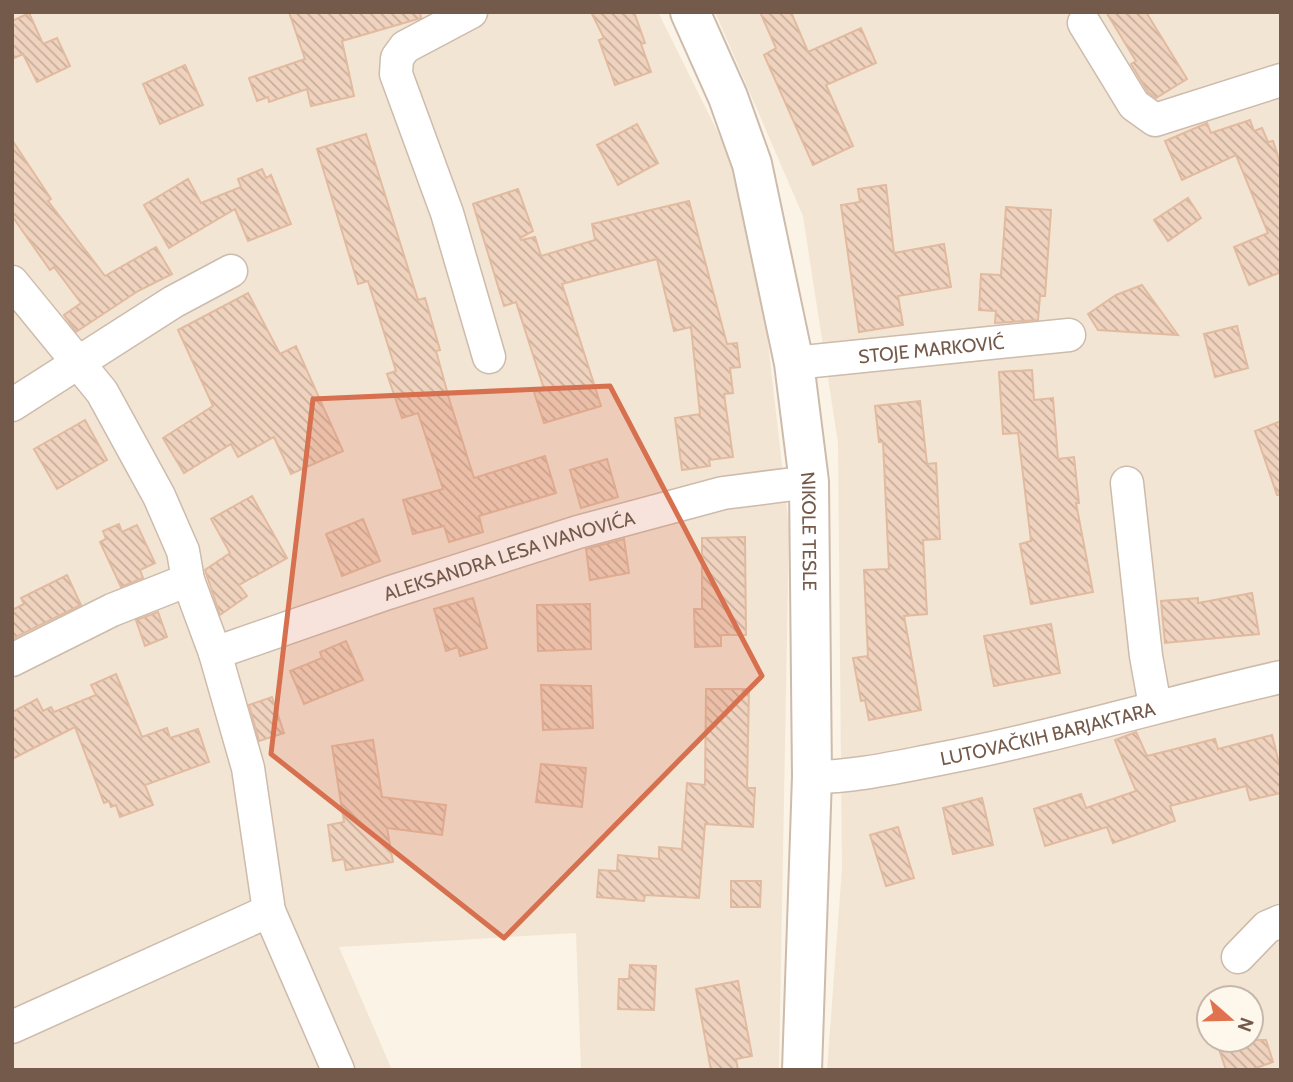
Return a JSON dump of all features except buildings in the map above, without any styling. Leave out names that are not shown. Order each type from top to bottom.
[{"type":"street","points":[[471,12],[405,47],[397,58],[396,74],[447,213],[489,357]]},
{"type":"street","name":"NIKOLE TESLE","points":[[690,12],[752,163],[794,363],[809,482],[812,778],[802,1070]]},
{"type":"street","points":[[1084,23],[1134,105],[1155,120],[1281,80]]},
{"type":"street","points":[[12,405],[80,364],[173,302],[231,271]]},
{"type":"street","points":[[12,282],[102,393],[159,496],[183,551],[188,580],[215,653],[248,768],[269,911],[338,1070]]},
{"type":"street","name":"STOJE MARKOVIĆ","points":[[794,363],[1069,335]]},
{"type":"street","name":"ALEKSANDRA LESA IVANOVIĆA","points":[[215,653],[388,593],[578,532],[723,492],[809,482]]},
{"type":"street","points":[[1128,483],[1146,656],[1155,706]]},
{"type":"street","points":[[12,660],[112,610],[188,580]]},
{"type":"street","name":"LUTOVAČKIH BARJAKTARA","points":[[812,778],[846,776],[1034,740],[1155,706],[1281,677]]},
{"type":"street","points":[[12,1027],[269,911]]},
{"type":"street","points":[[1238,957],[1267,927],[1281,921]]},
{"type":"highlighted area","points":[[610,386],[762,676],[504,938],[271,754],[313,399]]},
{"type":"shaded area","points":[[12,12],[658,12],[752,201],[789,527],[779,1070],[581,1070],[576,933],[339,947],[392,1070],[12,1070]]},
{"type":"shaded area","points":[[715,12],[1281,12],[1281,1070],[827,1070],[842,868],[838,443],[803,216]]}]
